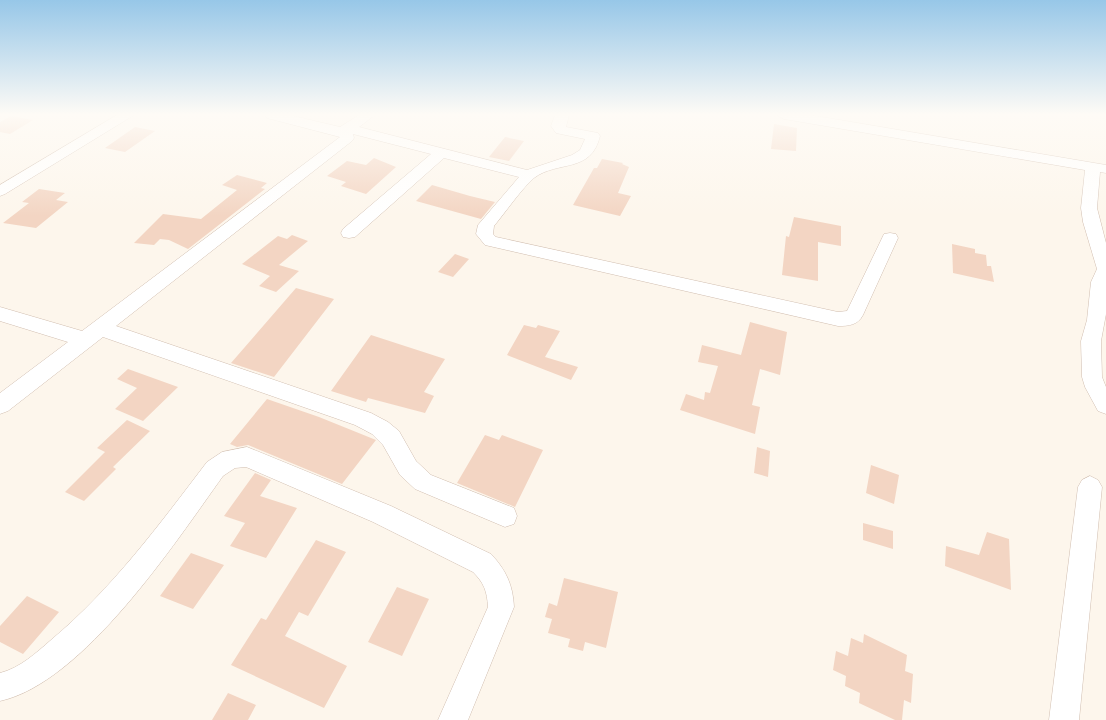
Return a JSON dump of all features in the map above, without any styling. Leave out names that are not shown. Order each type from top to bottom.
[{"type":"street","points":[[0,191],[71,149]]},
{"type":"street","points":[[0,405],[334,149]]},
{"type":"street","points":[[423,149],[529,174],[577,159],[586,153],[588,149]]},
{"type":"street","points":[[992,149],[1099,168],[1089,208],[1091,222],[1106,263],[1105,274],[1100,282],[1102,315],[1091,341],[1092,377],[1095,387],[1106,405]]},
{"type":"street","points":[[348,233],[441,153]]},
{"type":"street","points":[[529,174],[486,225],[485,236],[491,241],[838,319],[848,319],[854,315],[890,238]]},
{"type":"street","points":[[0,314],[92,333],[363,419],[380,428],[391,438],[408,468],[423,482],[504,516]]},
{"type":"street","points":[[0,687],[8,686],[33,673],[77,637],[142,567],[215,469],[230,459],[247,457],[382,514],[482,563],[494,575],[500,590],[501,607],[453,720]]},
{"type":"street","points":[[1064,720],[1090,487]]},
{"type":"building","points":[[108,149],[130,149],[125,152]]},
{"type":"building","points":[[496,149],[518,149],[509,161],[489,157]]},
{"type":"building","points":[[771,149],[796,149],[796,151]]},
{"type":"building","points":[[374,158],[396,167],[366,194],[341,186],[346,182],[327,176],[347,161],[366,165]]},
{"type":"building","points":[[602,159],[623,163],[629,167],[618,193],[631,196],[620,216],[573,205],[594,168],[597,168]]},
{"type":"building","points":[[237,175],[267,183],[261,188],[265,189],[188,249],[169,240],[160,239],[154,245],[134,243],[163,214],[201,219],[237,190],[222,185]]},
{"type":"building","points":[[432,185],[495,202],[481,219],[416,201]]},
{"type":"building","points":[[39,189],[65,193],[56,200],[68,202],[36,228],[3,223],[29,203],[22,202]]},
{"type":"building","points":[[794,217],[841,226],[841,246],[818,242],[818,281],[782,275],[786,236],[789,237]]},
{"type":"building","points":[[292,235],[308,241],[279,265],[299,271],[276,292],[259,286],[270,276],[242,264],[278,236],[287,239]]},
{"type":"building","points":[[952,244],[975,249],[975,253],[986,255],[987,266],[991,266],[994,282],[953,273]]},
{"type":"building","points":[[455,254],[469,259],[453,277],[438,272]]},
{"type":"building","points":[[296,288],[334,299],[274,377],[231,363]]},
{"type":"building","points":[[750,322],[787,332],[780,375],[760,369],[752,405],[760,407],[755,434],[680,410],[686,394],[704,400],[705,392],[710,393],[718,366],[698,362],[702,345],[741,355]]},
{"type":"building","points":[[524,325],[536,328],[538,325],[560,331],[545,357],[578,367],[571,380],[507,355]]},
{"type":"building","points":[[371,335],[445,359],[424,392],[434,396],[425,413],[368,398],[366,402],[331,391]]},
{"type":"building","points":[[128,369],[178,387],[143,421],[115,409],[137,388],[117,379]]},
{"type":"building","points":[[267,399],[376,440],[342,484],[248,445],[237,447],[230,444]]},
{"type":"building","points":[[127,420],[150,431],[113,467],[116,469],[84,501],[65,492],[105,452],[97,448]]},
{"type":"building","points":[[485,435],[499,440],[502,435],[543,450],[515,507],[457,483]]},
{"type":"building","points":[[757,447],[770,451],[768,477],[754,473]]},
{"type":"building","points":[[871,465],[899,475],[894,504],[866,493]]},
{"type":"building","points":[[255,473],[271,480],[260,496],[297,508],[266,558],[230,546],[245,523],[224,516]]},
{"type":"building","points":[[863,523],[893,531],[893,549],[863,540]]},
{"type":"building","points":[[987,532],[1009,539],[1011,590],[945,566],[946,546],[979,555]]},
{"type":"building","points":[[316,540],[346,552],[308,616],[299,612],[285,636],[347,666],[324,708],[231,665],[261,618],[266,620]]},
{"type":"building","points":[[191,553],[224,565],[193,609],[160,596]]},
{"type":"building","points":[[564,578],[618,592],[606,648],[585,642],[583,651],[568,647],[570,639],[548,633],[552,619],[545,617],[549,603],[557,606]]},
{"type":"building","points":[[397,587],[429,599],[402,656],[368,642]]},
{"type":"building","points":[[27,596],[59,612],[23,654],[0,642],[0,626]]},
{"type":"building","points":[[864,634],[907,655],[905,671],[913,674],[911,703],[904,700],[902,720],[895,720],[859,703],[860,693],[845,686],[846,676],[833,670],[836,651],[848,656],[851,638],[863,643]]},
{"type":"building","points":[[228,693],[256,705],[248,720],[212,720]]}]
